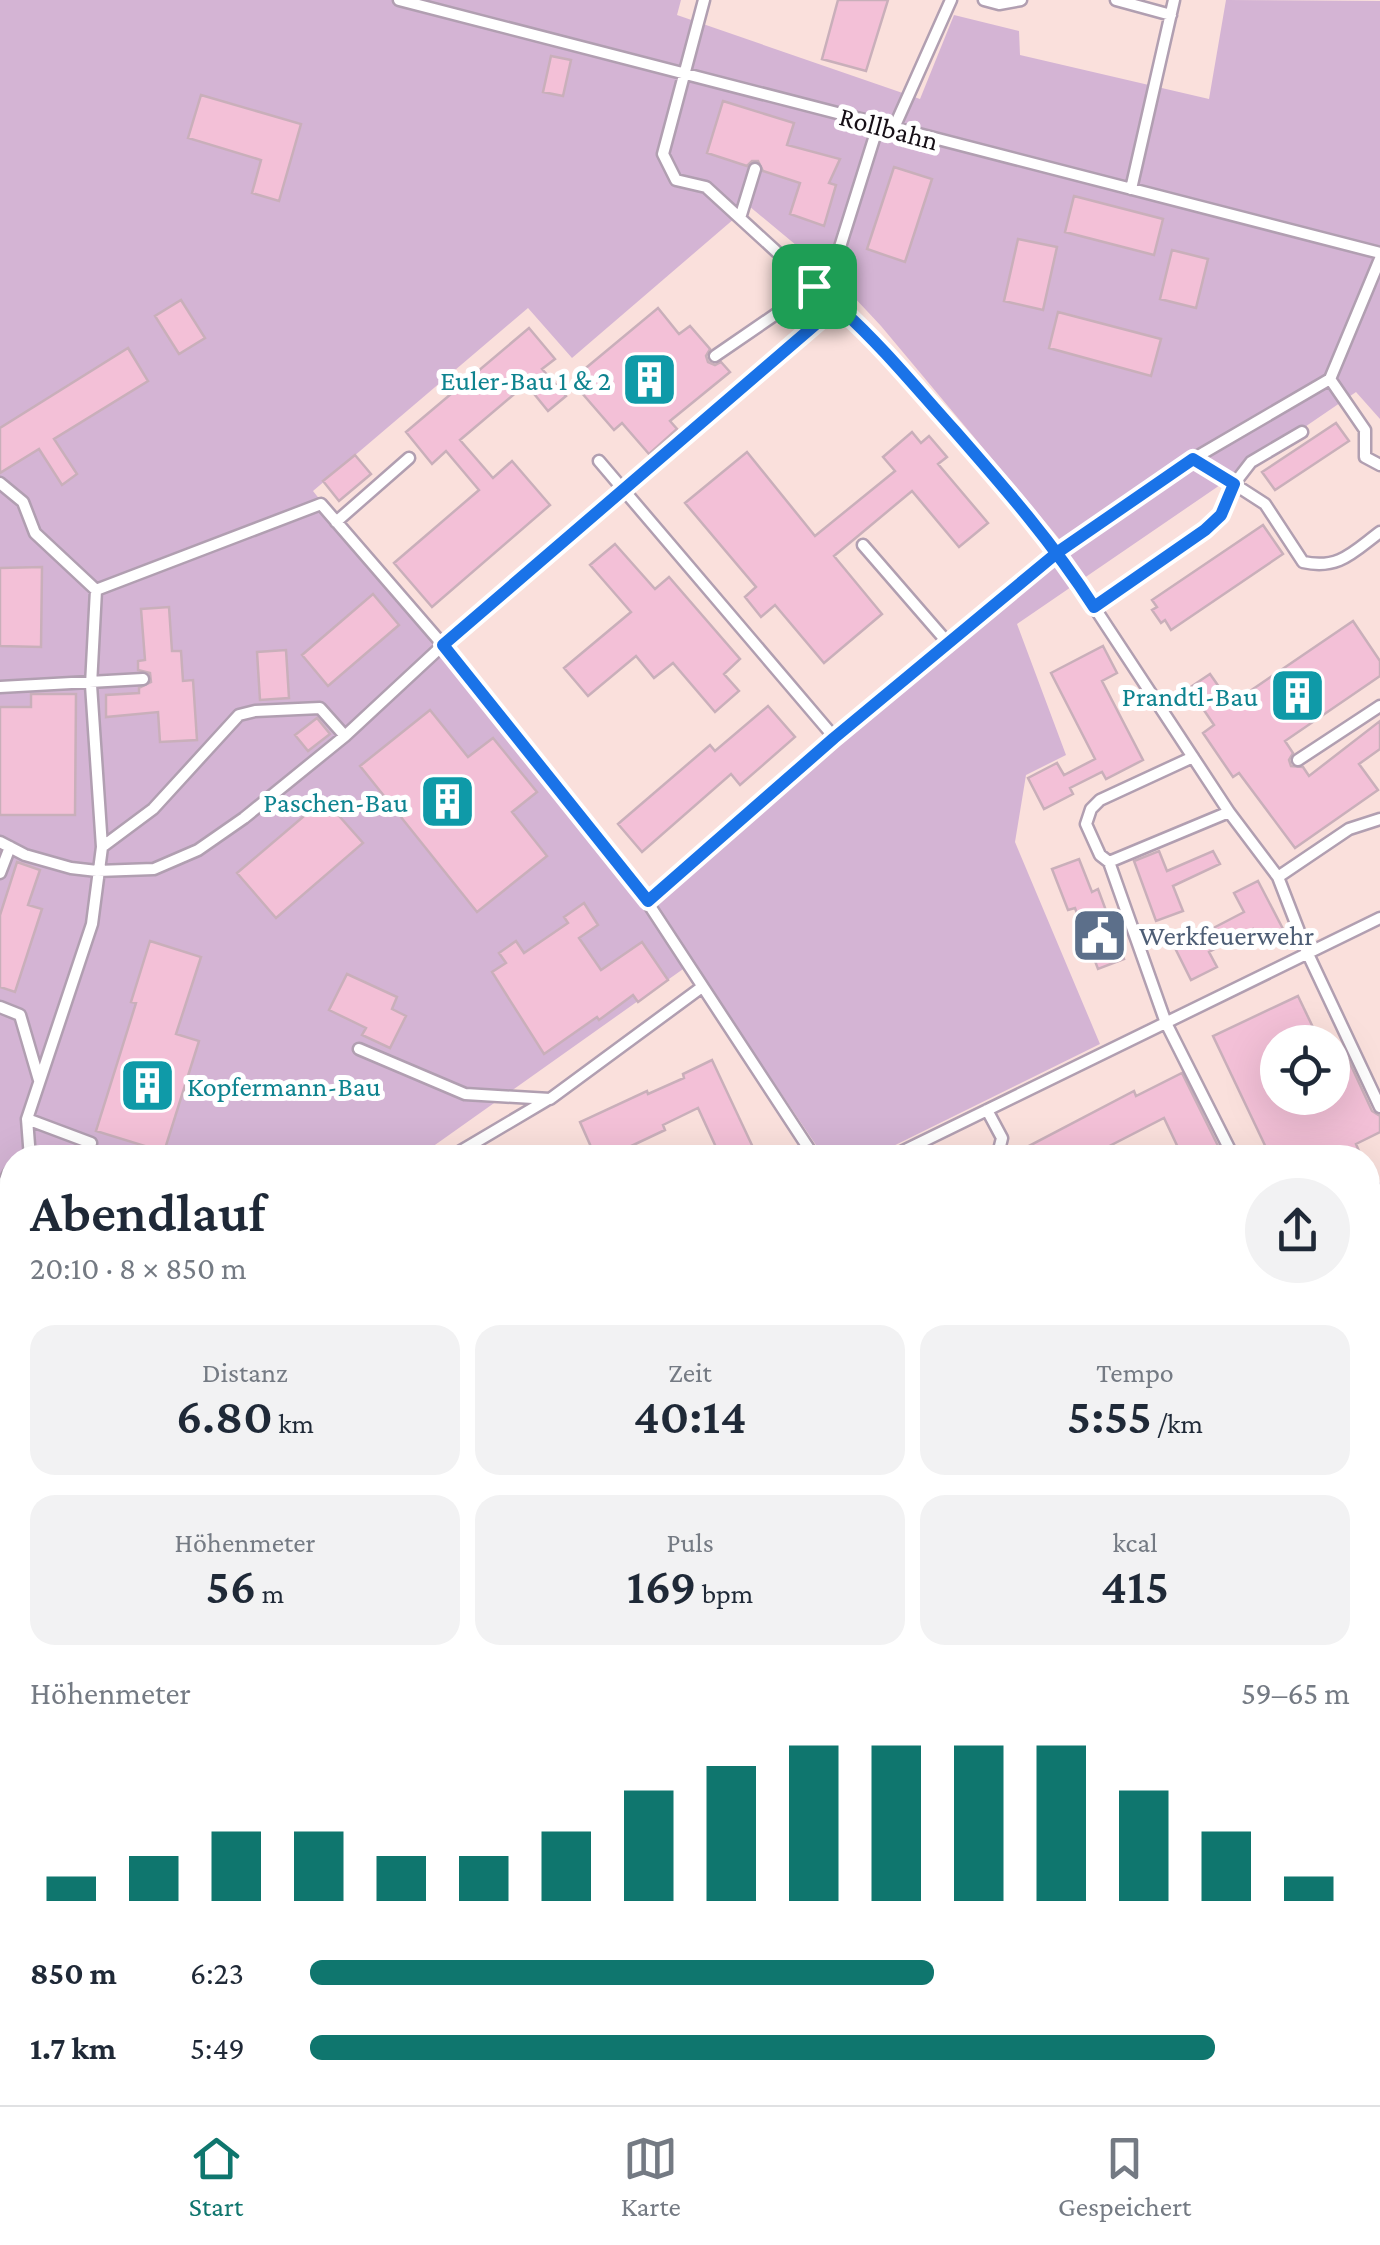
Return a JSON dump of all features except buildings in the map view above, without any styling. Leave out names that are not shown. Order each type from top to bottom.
[{"type":"lane","name":"Rollbahn","points":[[399,0],[1380,256]]},
{"type":"lane","points":[[704,0],[664,154],[676,180],[706,186],[814,286]]},
{"type":"lane","points":[[894,130],[951,0]]},
{"type":"lane","points":[[984,0],[1000,4],[1021,0]]},
{"type":"lane","points":[[1116,0],[1171,15]]},
{"type":"lane","points":[[1131,188],[1174,0]]},
{"type":"lane","points":[[829,282],[878,126]]},
{"type":"lane","points":[[740,218],[755,168]]},
{"type":"lane","points":[[648,901],[834,738],[1058,552],[1193,459],[1330,378],[1380,256]]},
{"type":"lane","points":[[814,286],[835,284],[844,298],[842,310]]},
{"type":"lane","points":[[814,286],[809,298],[811,308],[824,317]]},
{"type":"lane","points":[[715,356],[782,310],[809,298]]},
{"type":"lane","points":[[0,873],[5,845],[71,868],[97,871],[154,869],[198,850],[345,736],[443,645],[824,317],[842,310]]},
{"type":"lane","points":[[842,310],[874,339],[1058,552],[1230,812],[1278,877],[1307,952],[1380,1106]]},
{"type":"lane","points":[[1330,378],[1365,430],[1365,457],[1380,465]]},
{"type":"lane","points":[[1094,607],[1205,530],[1221,515],[1234,484],[1252,462],[1302,432]]},
{"type":"lane","points":[[336,522],[409,458]]},
{"type":"lane","points":[[1193,459],[1265,504],[1303,562],[1319,566],[1338,563],[1380,532]]},
{"type":"lane","points":[[599,461],[834,738]]},
{"type":"lane","points":[[0,483],[23,502],[35,534],[96,590]]},
{"type":"lane","points":[[96,590],[321,504],[443,645],[648,901],[806,1145]]},
{"type":"lane","points":[[864,545],[948,643]]},
{"type":"lane","points":[[29,1145],[27,1119],[92,924],[98,895],[102,847],[91,684],[96,590]]},
{"type":"lane","points":[[0,687],[142,679]]},
{"type":"lane","points":[[1298,760],[1380,706]]},
{"type":"lane","points":[[102,847],[153,809],[240,715],[320,708],[345,736]]},
{"type":"lane","points":[[1193,757],[1100,800],[1091,809],[1086,824],[1100,855],[1109,862],[1166,1022],[1228,1145]]},
{"type":"lane","points":[[1109,862],[1230,812]]},
{"type":"lane","points":[[1278,877],[1348,829],[1380,819]]},
{"type":"lane","points":[[916,1145],[1380,918]]},
{"type":"lane","points":[[471,1145],[550,1099],[702,988]]},
{"type":"lane","points":[[0,1008],[20,1015],[40,1081]]},
{"type":"lane","points":[[359,1049],[465,1094],[550,1099]]},
{"type":"lane","points":[[987,1110],[1002,1138],[1000,1145]]},
{"type":"lane","points":[[27,1119],[91,1143]]},
{"type":"shaded area","points":[[0,0],[1380,0],[1380,1145],[0,1145]]},
{"type":"shaded area","points":[[0,0],[681,0],[677,15],[920,99],[954,15],[1019,31],[1020,55],[1209,99],[1226,0],[1380,1],[1380,419],[1356,392],[1017,624],[1066,755],[1026,775],[1015,842],[1100,1044],[895,1145],[816,1145],[693,962],[435,1145],[0,1145]],"holes":[[[749,206],[838,280],[1071,553],[840,743],[649,912],[313,491],[528,308],[572,358]]]},
{"type":"place","name":"Euler-Bau 1 & 2","points":[[650,380]]},
{"type":"place","name":"Prandtl-Bau","points":[[1297,696]]},
{"type":"place","name":"Paschen-Bau","points":[[447,802]]},
{"type":"place","name":"Werkfeuerwehr","points":[[1100,935]]},
{"type":"place","name":"Kopfermann-Bau","points":[[148,1086]]},
{"type":"route","points":[[814,286],[809,298],[811,308],[824,317],[443,645],[648,901],[834,738],[1058,552],[1193,459],[1234,484],[1230,500],[1205,530],[1094,607],[1058,552],[1022,509],[874,339],[842,310],[844,298],[835,284],[814,286]]}]
